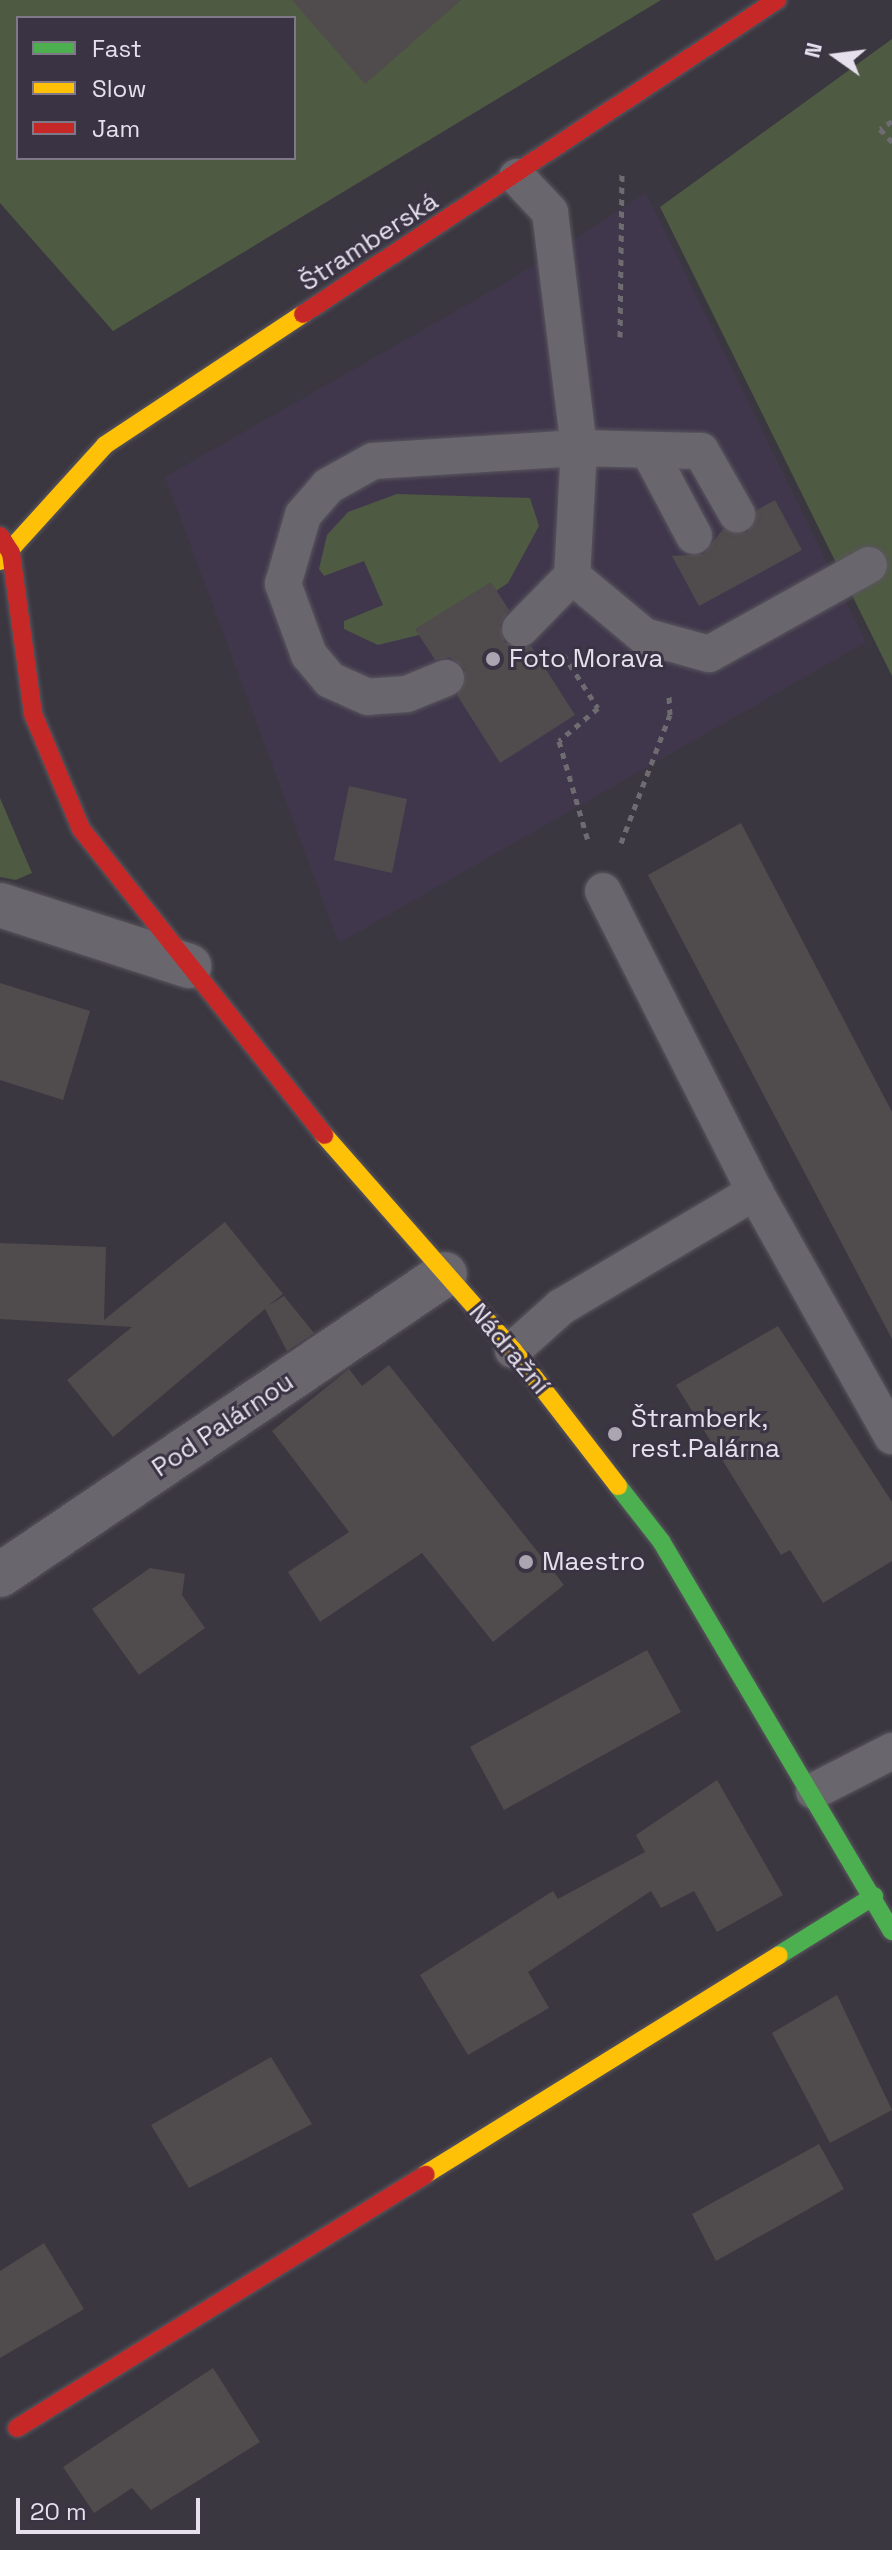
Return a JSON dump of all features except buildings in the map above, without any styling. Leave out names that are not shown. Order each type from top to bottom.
[{"type":"street","name":"Štramberská","points":[[6,557],[105,445],[517,177],[777,0]]},
{"type":"street","points":[[0,536],[6,557]]},
{"type":"street","name":"Nádražní","points":[[6,557],[33,714],[49,761],[81,829],[355,1175],[513,1350],[661,1541],[814,1791],[892,1931]]},
{"type":"street","points":[[0,905],[189,966]]},
{"type":"street","name":"Pod Palárnou","points":[[0,1575],[445,1274]]},
{"type":"street","points":[[17,2428],[874,1896]]},
{"type":"lane","points":[[517,177],[550,212],[579,448],[572,576],[529,622]]},
{"type":"lane","points":[[446,678],[407,694],[368,697],[330,680],[309,655],[283,584],[303,515],[328,486],[373,461],[579,448],[701,451],[737,514]]},
{"type":"lane","points":[[649,451],[694,536]]},
{"type":"lane","points":[[572,576],[668,648],[709,654],[869,565]]},
{"type":"lane","points":[[603,891],[755,1192],[892,1436]]},
{"type":"lane","points":[[513,1350],[561,1307],[755,1192]]},
{"type":"lane","points":[[814,1791],[892,1751]]},
{"type":"path","points":[[892,121],[880,129],[892,142]]},
{"type":"path","points":[[529,622],[598,708],[559,741],[603,891]]},
{"type":"path","points":[[603,891],[670,715],[668,648]]},
{"type":"shaded area","points":[[646,193],[866,642],[339,943],[165,477],[507,282]]},
{"type":"green space","points":[[0,0],[661,0],[113,331],[0,203]]},
{"type":"green space","points":[[892,39],[892,676],[660,207]]},
{"type":"green space","points":[[397,494],[530,498],[539,526],[508,583],[435,631],[378,645],[344,629],[344,621],[383,605],[364,561],[324,576],[319,569],[327,535],[348,512]]},
{"type":"green space","points":[[0,798],[32,873],[16,880],[0,877]]},
{"type":"traffic: fast","points":[[618,1486],[661,1541],[892,1931]]},
{"type":"traffic: fast","points":[[779,1955],[874,1896]]},
{"type":"traffic: slow","points":[[0,561],[105,445],[303,314]]},
{"type":"traffic: slow","points":[[324,1135],[513,1350],[618,1486]]},
{"type":"traffic: slow","points":[[426,2174],[779,1955]]},
{"type":"traffic: jam","points":[[303,314],[777,0]]},
{"type":"traffic: jam","points":[[0,536],[11,553],[33,714],[81,829],[324,1135]]},
{"type":"traffic: jam","points":[[17,2428],[426,2174]]},
{"type":"place","name":"Foto Morava","points":[[493,659]]},
{"type":"place","name":"Štramberk, rest.Palárna","points":[[615,1434]]},
{"type":"place","name":"Maestro","points":[[526,1562]]}]
